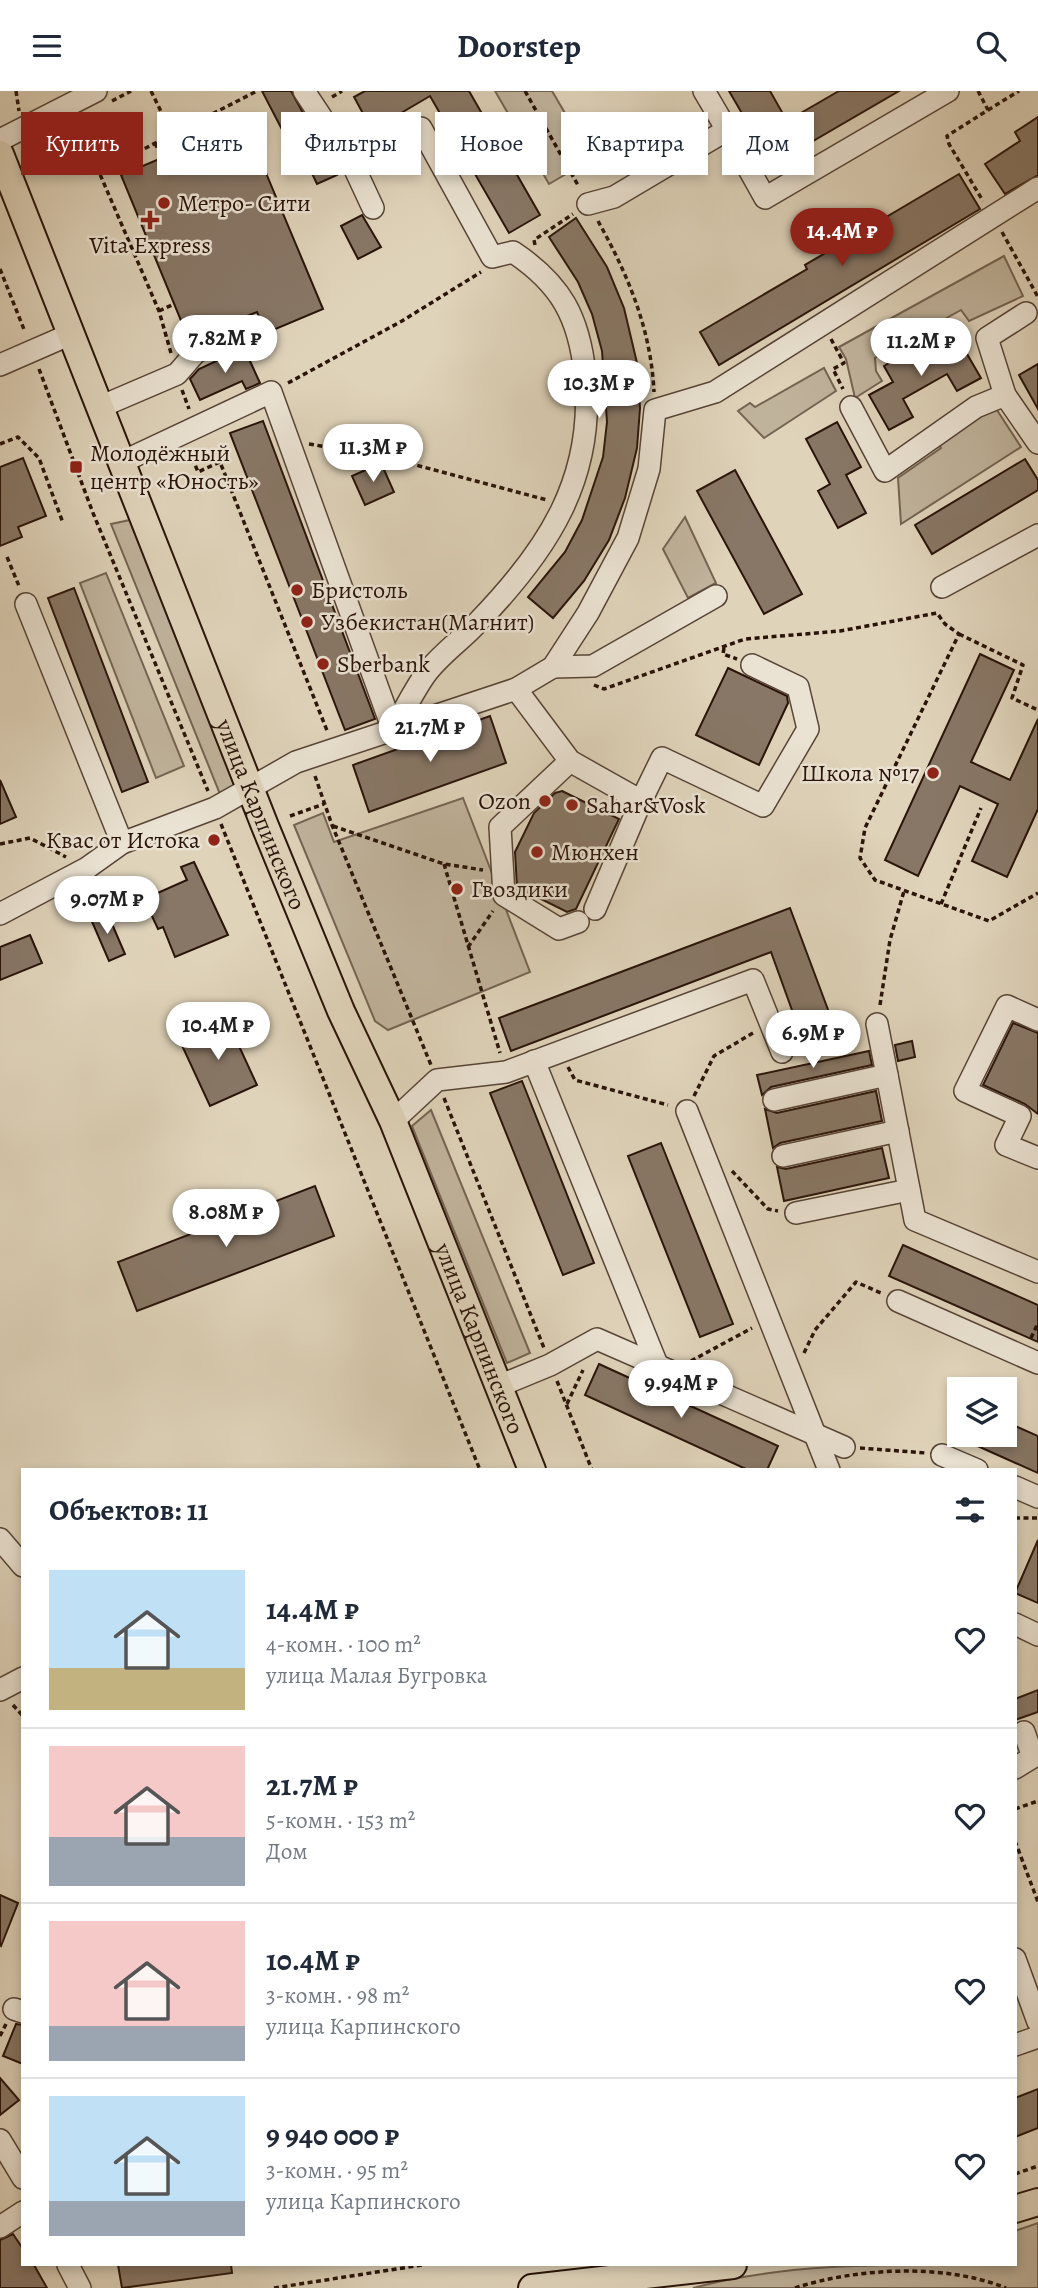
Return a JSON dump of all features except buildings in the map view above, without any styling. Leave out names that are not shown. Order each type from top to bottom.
[{"type":"main road","name":"улица Карпинского","points":[[0,154],[251,790],[341,1011],[393,1121],[499,1386],[529,1468]]},
{"type":"main road","points":[[1017,2208],[1038,2202]]},
{"type":"main road","points":[[532,2288],[726,2266]]},
{"type":"main road","points":[[656,2288],[679,2273]]},
{"type":"street","points":[[56,112],[96,91]]},
{"type":"street","points":[[304,91],[318,112]]},
{"type":"street","points":[[705,91],[722,121]]},
{"type":"street","points":[[814,169],[948,91]]},
{"type":"street","points":[[393,730],[426,673],[517,579],[548,539],[566,505],[578,472],[585,436],[587,392],[583,353],[569,306],[541,271],[513,252],[492,257],[421,128]]},
{"type":"street","points":[[0,140],[21,130]]},
{"type":"street","points":[[588,204],[614,197],[722,133]]},
{"type":"street","points":[[358,175],[373,208]]},
{"type":"street","points":[[752,175],[765,198],[804,175]]},
{"type":"street","points":[[0,914],[87,867],[122,843],[215,808],[251,790],[296,762],[516,689],[553,667],[588,613],[628,538],[649,469],[655,411],[715,392],[994,219],[1038,188]]},
{"type":"street","points":[[1032,305],[987,338],[1005,395],[1038,443]]},
{"type":"street","points":[[100,407],[177,374],[196,352],[251,328]]},
{"type":"street","points":[[0,365],[71,334]]},
{"type":"street","points":[[122,462],[190,433],[271,392],[393,730]]},
{"type":"street","points":[[851,407],[886,471],[976,407],[1005,395]]},
{"type":"street","points":[[942,587],[1038,535]]},
{"type":"street","points":[[553,667],[593,666],[716,596]]},
{"type":"street","points":[[26,604],[122,843]]},
{"type":"street","points":[[595,909],[662,758],[763,807],[808,729],[798,687],[752,665]]},
{"type":"street","points":[[516,689],[570,761],[641,801]]},
{"type":"street","points":[[570,761],[500,827],[502,872],[504,895],[559,929],[578,922]]},
{"type":"street","points":[[393,1121],[437,1080],[506,1072],[753,980],[782,1052]]},
{"type":"street","points":[[1038,1020],[1007,1006],[965,1091],[1020,1116],[1006,1145],[1038,1158]]},
{"type":"street","points":[[877,1024],[915,1220],[1038,1272]]},
{"type":"street","points":[[534,1061],[663,1370]]},
{"type":"street","points":[[774,1100],[887,1075]]},
{"type":"street","points":[[687,1111],[828,1468]]},
{"type":"street","points":[[783,1156],[898,1131]]},
{"type":"street","points":[[796,1213],[909,1190]]},
{"type":"street","points":[[898,1301],[1038,1363]]},
{"type":"street","points":[[499,1386],[550,1365],[597,1339],[663,1370],[814,1431],[844,1447]]},
{"type":"street","points":[[942,1455],[972,1468]]},
{"type":"street","points":[[1017,1488],[1038,1497]]},
{"type":"street","points":[[0,1539],[21,1564]]},
{"type":"street","points":[[1017,1625],[1038,1635]]},
{"type":"street","points":[[0,1690],[21,1679]]},
{"type":"street","points":[[1017,1767],[1034,1757],[1024,1732]]},
{"type":"street","points":[[1017,1964],[1038,2022]]},
{"type":"street","points":[[1017,2044],[1038,2037]]},
{"type":"street","points":[[0,2140],[21,2175]]},
{"type":"street","points":[[0,2227],[21,2213]]},
{"type":"street","points":[[68,2266],[79,2288]]},
{"type":"path","points":[[151,91],[161,112]]},
{"type":"path","points":[[218,112],[257,91]]},
{"type":"path","points":[[332,97],[342,91]]},
{"type":"path","points":[[525,91],[623,265],[643,321],[653,370],[655,411]]},
{"type":"path","points":[[978,91],[988,110]]},
{"type":"path","points":[[1018,91],[947,136],[949,144],[994,219],[1032,305]]},
{"type":"path","points":[[157,147],[155,143],[99,172],[159,311],[177,374],[198,472],[220,462],[334,749]]},
{"type":"path","points":[[271,392],[402,321],[588,204]]},
{"type":"path","points":[[534,240],[541,271]]},
{"type":"path","points":[[0,269],[93,513],[215,808],[479,1468]]},
{"type":"path","points":[[159,311],[174,304]]},
{"type":"path","points":[[824,324],[844,363],[833,369],[851,407]]},
{"type":"path","points":[[0,444],[18,437],[39,458],[63,523]]},
{"type":"path","points":[[288,441],[382,456],[566,505]]},
{"type":"path","points":[[7,557],[26,604]]},
{"type":"path","points":[[591,684],[604,689],[745,639],[841,631],[937,613],[945,624],[959,634],[1023,665],[1012,698],[1038,710]]},
{"type":"path","points":[[959,634],[865,828],[860,858],[875,880],[989,921],[1038,893]]},
{"type":"path","points":[[309,758],[332,825],[591,1468]]},
{"type":"path","points":[[290,816],[324,804]]},
{"type":"path","points":[[941,904],[981,808]]},
{"type":"path","points":[[332,825],[444,864],[502,872]]},
{"type":"path","points":[[0,844],[30,838],[87,867]]},
{"type":"path","points":[[444,864],[506,1072]]},
{"type":"path","points":[[782,1052],[877,1024],[890,940],[904,891]]},
{"type":"path","points":[[468,947],[504,895]]},
{"type":"path","points":[[559,1051],[575,1080],[687,1111],[714,1056],[770,1023]]},
{"type":"path","points":[[724,1163],[768,1209],[796,1213]]},
{"type":"path","points":[[792,1376],[816,1330],[856,1282],[898,1301]]},
{"type":"path","points":[[663,1370],[769,1319]]},
{"type":"path","points":[[566,1405],[597,1339]]},
{"type":"path","points":[[844,1447],[942,1455]]},
{"type":"path","points":[[1017,1518],[1038,1518]]},
{"type":"path","points":[[1017,1809],[1038,1801]]},
{"type":"path","points":[[1017,1846],[1038,1902]]},
{"type":"path","points":[[1017,2173],[1038,2166]]},
{"type":"path","points":[[274,2288],[416,2266]]},
{"type":"path","points":[[795,2288],[845,2276],[916,2271],[955,2275],[1006,2288]]},
{"type":"shaded area","points":[[495,91],[552,91],[564,112],[561,112],[561,175],[564,175],[549,184],[544,175],[547,175],[547,112],[507,112]]},
{"type":"shaded area","points":[[1004,256],[1023,296],[969,321],[961,310],[875,358],[876,371],[882,381],[855,398],[846,359],[839,347]]},
{"type":"shaded area","points":[[824,368],[836,391],[764,438],[738,411],[750,403],[755,407]]},
{"type":"shaded area","points":[[995,407],[1021,447],[901,524],[898,478],[941,448],[936,440]]},
{"type":"shaded area","points":[[685,517],[716,583],[688,598],[663,549]]},
{"type":"shaded area","points":[[130,520],[236,786],[220,794],[111,524]]},
{"type":"shaded area","points":[[106,573],[184,766],[156,778],[80,583]]},
{"type":"shaded area","points":[[463,798],[530,972],[388,1030],[375,1021],[294,825],[323,813],[334,842]]},
{"type":"shaded area","points":[[431,1110],[530,1353],[507,1363],[412,1126]]},
{"type":"shaded area","points":[[1038,2223],[1038,2288],[693,2288],[732,2279],[812,2268],[1017,2266],[1017,2230]]},
{"type":"place","name":"Метро- Сити","points":[[164,203]]},
{"type":"place","name":"Vita Express","points":[[150,220]]},
{"type":"place","name":"Молодёжный центр «Юность»","points":[[76,467]]},
{"type":"place","name":"Бристоль","points":[[297,590]]},
{"type":"place","name":"Узбекистан(Магнит)","points":[[307,622]]},
{"type":"place","name":"Sberbank","points":[[323,664]]},
{"type":"place","name":"Школа №17","points":[[933,773]]},
{"type":"place","name":"Ozon","points":[[545,801]]},
{"type":"place","name":"Sahar&Vosk","points":[[572,805]]},
{"type":"place","name":"Квас от Истока","points":[[214,840]]},
{"type":"place","name":"Мюнхен","points":[[537,852]]},
{"type":"place","name":"Гвоздики","points":[[457,889]]}]
